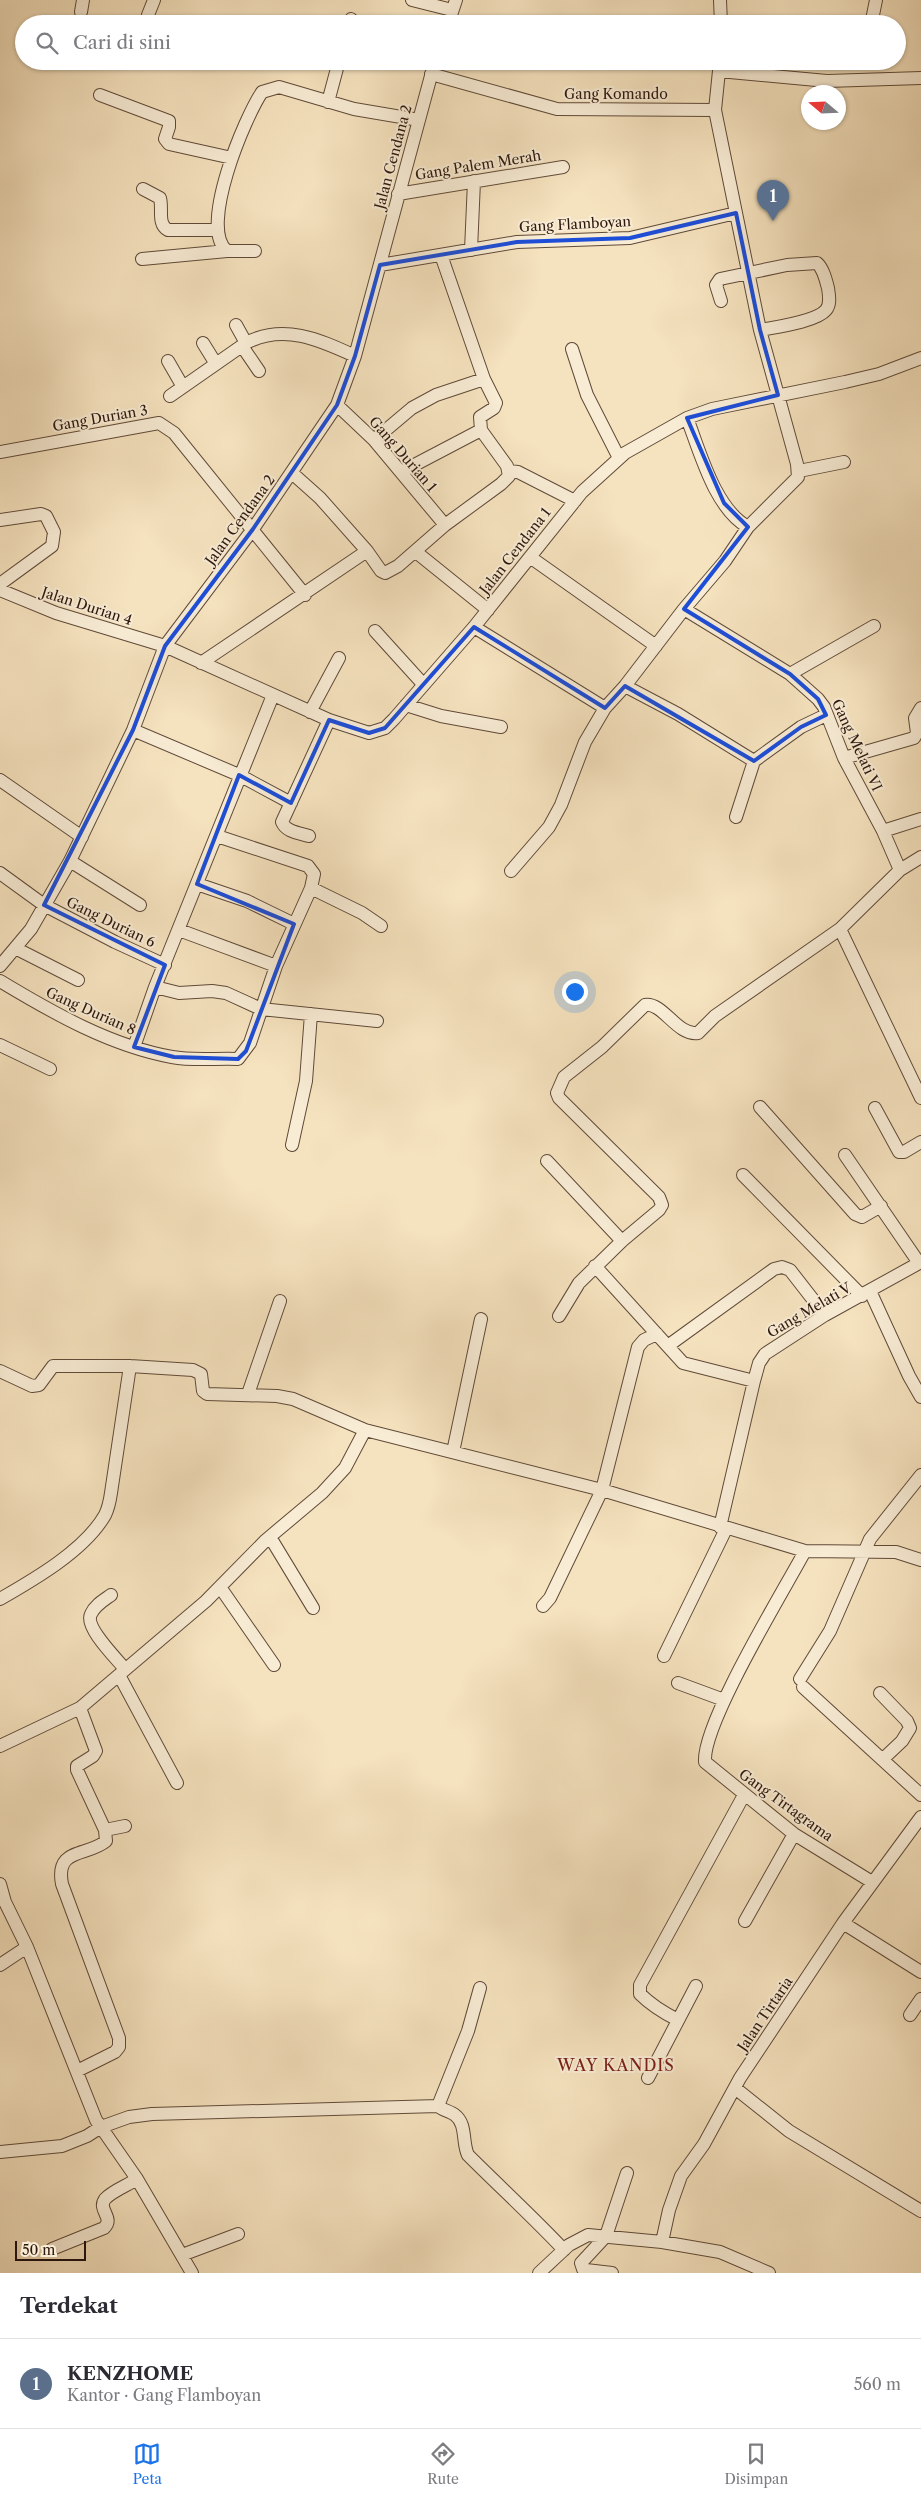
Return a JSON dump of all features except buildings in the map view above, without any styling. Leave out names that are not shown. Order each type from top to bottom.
[{"type":"street","points":[[148,15],[154,0]]},
{"type":"street","points":[[412,0],[454,5]]},
{"type":"street","points":[[720,0],[721,15]]},
{"type":"street","points":[[873,15],[876,0]]},
{"type":"street","points":[[328,102],[337,70]]},
{"type":"street","name":"Jalan Cendana 2","points":[[0,966],[31,929],[70,861],[133,730],[165,646],[253,529],[337,405],[355,356],[433,70]]},
{"type":"street","points":[[511,871],[549,827],[561,805],[586,742],[605,708],[625,686],[684,609],[725,561],[748,527],[794,483],[798,471],[760,330],[715,110],[720,70]]},
{"type":"street","points":[[749,70],[827,81],[921,78]]},
{"type":"street","name":"Gang Komando","points":[[431,74],[557,109],[715,110]]},
{"type":"street","points":[[227,252],[220,244],[218,230],[222,192],[232,158],[256,100],[262,92],[279,87],[354,109],[419,120]]},
{"type":"street","points":[[100,95],[169,121],[169,127],[164,138],[169,144],[232,158]]},
{"type":"street","name":"Gang Palem Merah","points":[[398,194],[563,167]]},
{"type":"street","points":[[471,250],[474,181]]},
{"type":"street","points":[[143,189],[160,198],[162,224],[168,230],[218,230]]},
{"type":"street","name":"Gang Flamboyan","points":[[380,265],[517,242],[556,239],[630,238],[736,213]]},
{"type":"street","points":[[142,259],[255,250]]},
{"type":"street","points":[[292,473],[320,498],[381,571],[386,572],[416,552],[445,525],[509,476],[509,472],[481,430],[480,417],[494,408],[496,402],[484,379],[441,255]]},
{"type":"street","points":[[721,301],[717,282],[749,272],[787,265],[817,263],[821,266],[827,285],[829,301],[827,310],[818,316],[760,330]]},
{"type":"street","points":[[236,324],[244,345],[259,371]]},
{"type":"street","points":[[170,396],[244,345],[259,337],[300,334],[355,356]]},
{"type":"street","points":[[203,343],[216,364]]},
{"type":"street","points":[[572,349],[588,395],[619,458]]},
{"type":"street","name":"Jalan Cendana 1","points":[[165,646],[329,720],[369,733],[376,732],[385,728],[406,706],[488,610],[574,501],[619,458],[687,418],[712,409],[879,374],[921,358]]},
{"type":"street","points":[[168,362],[183,387]]},
{"type":"street","points":[[374,440],[412,408],[436,396],[484,379]]},
{"type":"street","name":"Gang Durian 1","points":[[337,405],[374,440],[445,525]]},
{"type":"street","points":[[687,418],[708,472],[724,503],[738,522],[748,527]]},
{"type":"street","name":"Gang Durian 3","points":[[0,452],[159,423],[174,433],[305,595]]},
{"type":"street","points":[[401,472],[481,430]]},
{"type":"street","points":[[798,471],[844,462]]},
{"type":"street","points":[[509,472],[518,472],[574,501]]},
{"type":"street","points":[[0,520],[41,514],[46,516],[54,532],[52,546],[0,584]]},
{"type":"street","points":[[201,662],[305,595],[367,552]]},
{"type":"street","points":[[416,552],[488,610]]},
{"type":"street","points":[[530,557],[656,646]]},
{"type":"street","name":"Jalan Durian 4","points":[[0,590],[56,613],[165,646]]},
{"type":"street","name":"Gang Melati VI","points":[[684,609],[790,674],[818,699],[844,758],[883,831],[900,870]]},
{"type":"street","points":[[790,674],[874,626]]},
{"type":"street","points":[[474,627],[605,708]]},
{"type":"street","points":[[375,631],[423,684]]},
{"type":"street","points":[[310,712],[339,658]]},
{"type":"street","points":[[625,686],[678,714],[754,762]]},
{"type":"street","points":[[134,1047],[155,987],[217,836],[239,775],[273,695]]},
{"type":"street","points":[[406,706],[448,718],[501,727]]},
{"type":"street","points":[[844,758],[914,738],[917,733],[916,718],[921,708]]},
{"type":"street","points":[[736,817],[754,762],[801,727],[826,715]]},
{"type":"street","points":[[309,836],[284,827],[282,822],[329,720]]},
{"type":"street","points":[[133,730],[239,775],[291,803]]},
{"type":"street","points":[[0,780],[82,837]]},
{"type":"street","points":[[883,831],[921,819]]},
{"type":"street","points":[[217,836],[308,866],[314,874],[311,888],[276,966],[261,1009]]},
{"type":"street","points":[[559,1316],[579,1283],[622,1241],[659,1210],[661,1200],[559,1098],[557,1093],[564,1077],[602,1048],[645,1004],[658,1009],[687,1031],[698,1032],[715,1016],[840,929],[900,870],[921,857]]},
{"type":"street","points":[[70,861],[140,905]]},
{"type":"street","name":"Gang Durian 6","points":[[0,873],[44,906],[114,942],[165,965]]},
{"type":"street","points":[[197,884],[247,901],[294,924]]},
{"type":"street","points":[[311,888],[362,913],[381,926]]},
{"type":"street","points":[[840,929],[921,1098]]},
{"type":"street","points":[[179,930],[276,966]]},
{"type":"street","points":[[15,948],[78,980]]},
{"type":"street","name":"Gang Durian 8","points":[[0,981],[34,1002],[117,1042],[174,1057],[238,1059],[250,1044],[261,1009]]},
{"type":"street","points":[[155,987],[179,993],[212,991],[226,993],[261,1009],[377,1021]]},
{"type":"street","points":[[292,1145],[306,1081],[312,1014]]},
{"type":"street","points":[[0,1044],[50,1069]]},
{"type":"street","points":[[760,1107],[854,1214],[862,1217],[881,1206]]},
{"type":"street","points":[[875,1108],[899,1152],[904,1152],[921,1142]]},
{"type":"street","points":[[845,1155],[920,1263]]},
{"type":"street","points":[[547,1161],[622,1241]]},
{"type":"street","points":[[743,1175],[866,1294],[921,1397]]},
{"type":"street","name":"Gang Melati V","points":[[664,1656],[723,1528],[759,1363],[766,1354],[825,1315],[920,1263]]},
{"type":"street","points":[[595,1266],[683,1363],[692,1367],[754,1381]]},
{"type":"street","points":[[668,1345],[774,1269],[782,1267],[790,1270],[825,1315]]},
{"type":"street","points":[[248,1394],[280,1301]]},
{"type":"street","points":[[453,1452],[481,1319]]},
{"type":"street","points":[[543,1606],[550,1598],[602,1490],[638,1347],[644,1340],[657,1334]]},
{"type":"street","points":[[0,1370],[32,1386],[39,1385],[53,1366],[130,1366],[193,1370],[201,1374],[203,1391],[207,1394],[248,1394],[293,1399],[365,1430],[602,1490],[723,1528],[806,1551],[896,1552],[921,1560]]},
{"type":"street","points":[[0,1599],[50,1568],[76,1548],[93,1532],[106,1513],[112,1493],[130,1366]]},
{"type":"street","points":[[0,1746],[80,1708],[220,1588],[270,1537],[322,1493],[345,1468],[365,1430]]},
{"type":"street","points":[[921,1475],[878,1528],[830,1631],[801,1683],[841,1724],[921,1795]]},
{"type":"street","points":[[270,1537],[313,1608]]},
{"type":"street","points":[[678,1683],[724,1700],[806,1551]]},
{"type":"street","points":[[220,1588],[274,1665]]},
{"type":"street","points":[[111,1595],[90,1614],[89,1620],[96,1634],[122,1672],[177,1783]]},
{"type":"street","points":[[880,1693],[907,1721],[910,1728],[902,1741],[882,1759]]},
{"type":"street","name":"Gang Tirtagrama","points":[[724,1700],[704,1753],[705,1762],[794,1834],[872,1882]]},
{"type":"street","points":[[76,2072],[115,2052],[119,2046],[119,2038],[62,1884],[61,1868],[67,1858],[106,1842],[104,1830],[77,1770],[78,1766],[93,1756],[96,1751],[80,1708]]},
{"type":"street","points":[[678,2020],[658,2010],[644,1998],[640,1994],[640,1985],[744,1795]]},
{"type":"street","name":"Jalan Tirtaria","points":[[662,2242],[669,2210],[681,2176],[704,2144],[735,2088],[843,1923],[921,1817]]},
{"type":"street","points":[[104,1830],[125,1826]]},
{"type":"street","points":[[745,1921],[794,1834]]},
{"type":"street","points":[[0,1884],[3,1904],[27,1947],[92,2110],[101,2127],[137,2179],[192,2273]]},
{"type":"street","points":[[843,1923],[921,1972]]},
{"type":"street","points":[[0,1965],[27,1947]]},
{"type":"street","points":[[648,2078],[696,1986]]},
{"type":"street","points":[[438,2106],[468,2031],[480,1988]]},
{"type":"street","points":[[910,2015],[921,1999]]},
{"type":"street","points":[[735,2088],[789,2131],[921,2212]]},
{"type":"street","points":[[0,2152],[62,2146],[86,2136],[101,2127],[129,2117],[152,2114],[438,2106],[456,2115],[462,2123],[465,2148],[468,2155],[516,2204],[531,2214],[564,2250]]},
{"type":"street","points":[[612,2273],[586,2270],[581,2266],[582,2259],[606,2236],[627,2173]]},
{"type":"street","points":[[52,2250],[108,2225],[103,2204],[106,2198],[137,2179]]},
{"type":"street","points":[[182,2254],[238,2234]]},
{"type":"street","points":[[539,2273],[577,2239],[588,2235],[662,2242],[720,2252],[768,2273]]},
{"type":"highlighted area","points":[[736,213],[760,330],[778,395],[687,418],[724,503],[748,527],[684,609],[790,674],[818,699],[826,715],[801,727],[754,761],[625,686],[605,708],[474,627],[385,728],[369,733],[329,720],[291,803],[239,775],[197,884],[294,924],[246,1051],[238,1059],[174,1057],[134,1047],[165,965],[44,905],[133,730],[165,646],[253,529],[337,405],[355,356],[380,265],[517,242],[630,238]]},
{"type":"place","name":"KENZHOME","points":[[773,221]]},
{"type":"district","name":"WAY KANDIS","points":[[616,2065]]}]
